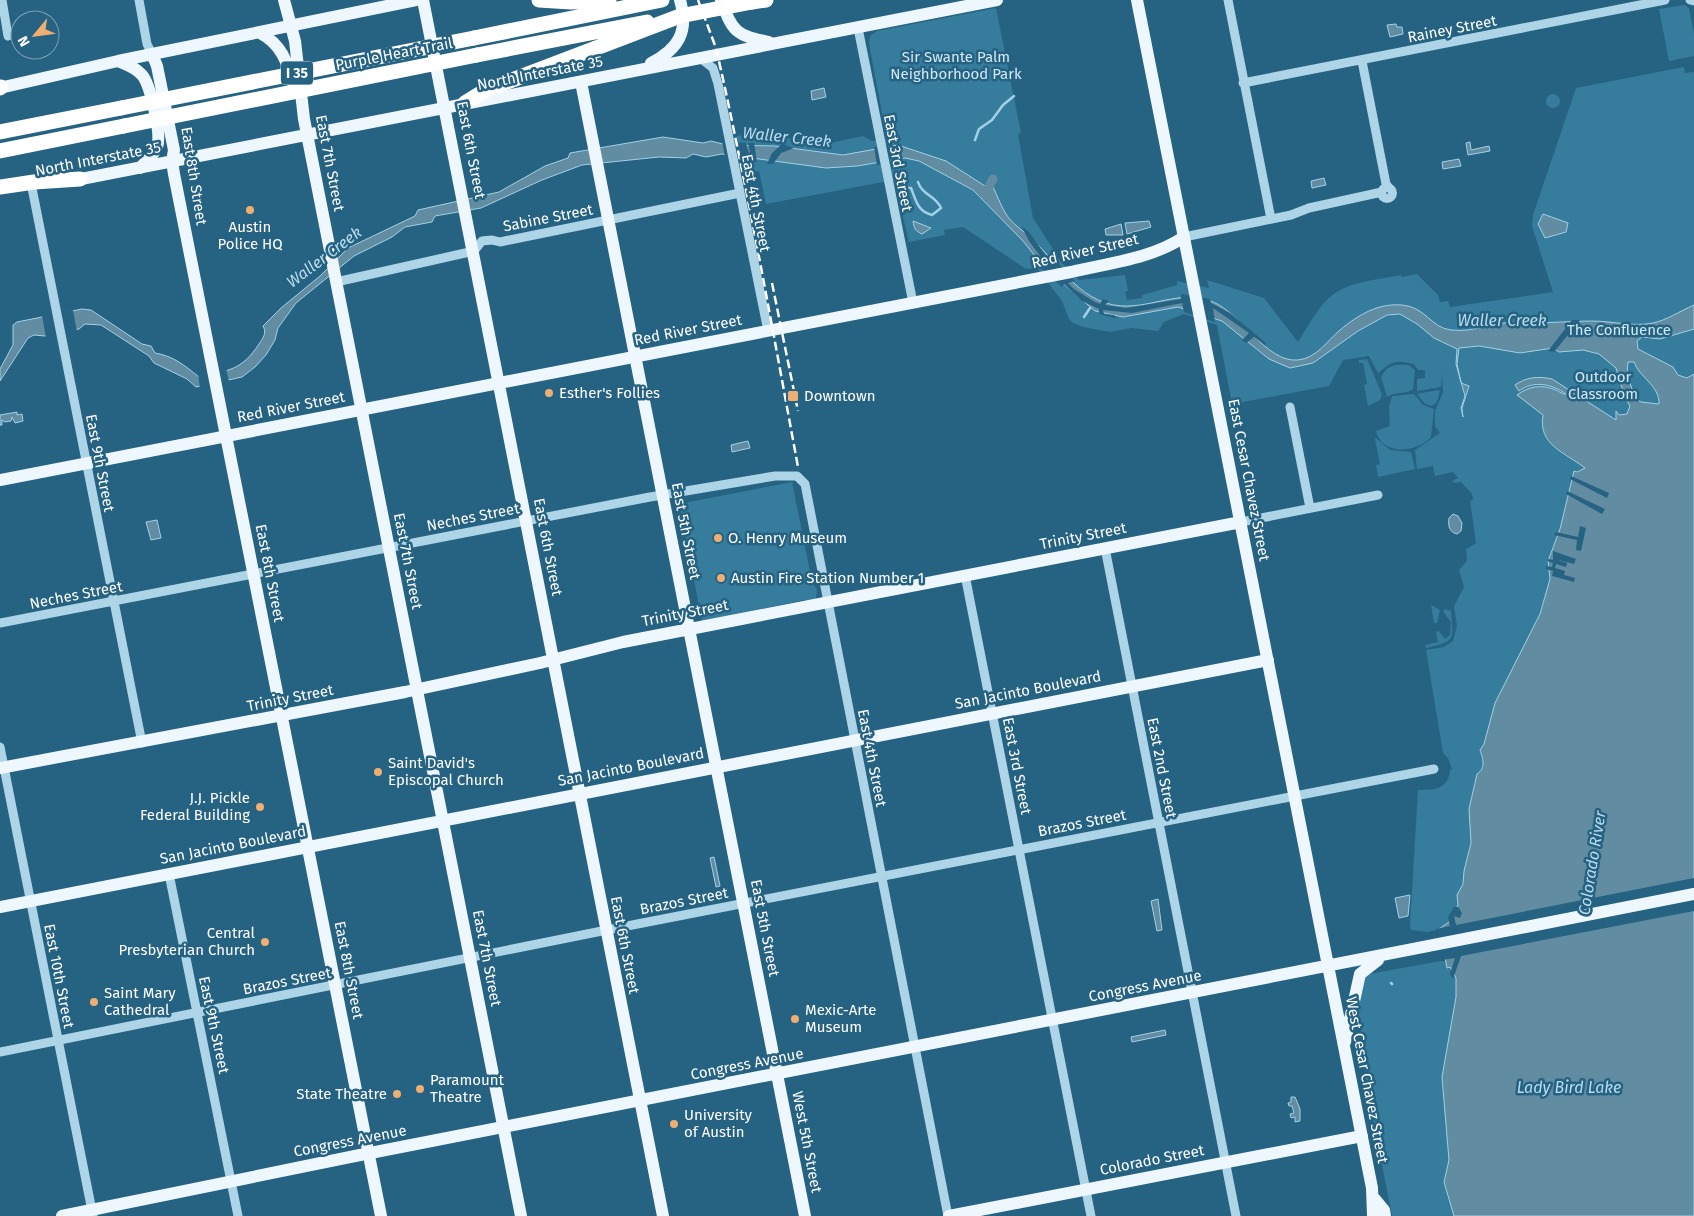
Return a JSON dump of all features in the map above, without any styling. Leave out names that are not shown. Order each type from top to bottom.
[{"type":"highway","points":[[538,0],[609,0]]},
{"type":"highway","name":"Purple Heart Trail","points":[[0,132],[662,0]]},
{"type":"highway","points":[[465,104],[486,90],[645,26],[680,16],[759,1]]},
{"type":"highway","name":"Purple Heart Trail","points":[[0,150],[477,55],[645,26]]},
{"type":"highway","points":[[0,187],[34,182],[80,179]]},
{"type":"main road","name":"East 7th Street","points":[[284,0],[295,41],[307,135],[521,1216]]},
{"type":"main road","points":[[0,88],[118,61],[416,0]]},
{"type":"main road","name":"East 6th Street","points":[[424,0],[663,1216]]},
{"type":"main road","points":[[635,71],[664,57],[680,38],[684,15],[680,0]]},
{"type":"main road","points":[[721,0],[728,19],[741,35],[776,44]]},
{"type":"main road","name":"North Interstate 35","points":[[0,195],[997,0]]},
{"type":"main road","name":"East Cesar Chavez Street","points":[[1137,0],[1329,967]]},
{"type":"main road","points":[[260,33],[272,40],[283,55],[304,119]]},
{"type":"main road","name":"East 8th Street","points":[[152,54],[157,66],[174,150],[172,161],[380,1216]]},
{"type":"main road","points":[[118,61],[135,68],[148,85],[159,135],[158,146],[140,168]]},
{"type":"main road","name":"East 5th Street","points":[[581,82],[777,1074]]},
{"type":"main road","name":"Red River Street","points":[[0,480],[1071,272],[1137,257],[1171,246],[1184,237]]},
{"type":"main road","name":"Trinity Street","points":[[2,768],[282,716],[553,659],[623,642],[1240,522]]},
{"type":"main road","name":"San Jacinto Boulevard","points":[[0,907],[1268,660]]},
{"type":"main road","name":"Congress Avenue","points":[[62,1216],[92,1213],[231,1181],[1193,994],[1694,894]]},
{"type":"main road","points":[[1344,1046],[1360,974],[1370,964],[1389,954]]},
{"type":"main road","name":"West Cesar Chavez Street","points":[[1329,967],[1374,1198],[1373,1216]]},
{"type":"main road","name":"West 5th Street","points":[[777,1074],[805,1216]]},
{"type":"main road","name":"Colorado Street","points":[[949,1216],[1362,1136]]},
{"type":"main road","name":"West Cesar Chavez Street","points":[[1374,1198],[1384,1210],[1385,1216]]},
{"type":"street","points":[[2,0],[8,36]]},
{"type":"street","name":"East 8th Street","points":[[139,0],[147,44],[152,54]]},
{"type":"street","points":[[1228,0],[1270,219]]},
{"type":"street","name":"Rainey Street","points":[[1243,83],[1666,0]]},
{"type":"street","points":[[1690,0],[1694,1]]},
{"type":"street","name":"East 3rd Street","points":[[858,28],[912,303]]},
{"type":"street","name":"East 4th Street","points":[[700,58],[712,68],[726,119],[768,331]]},
{"type":"street","name":"Red River Street","points":[[1184,237],[1292,215],[1309,208],[1384,190],[1362,61]]},
{"type":"street","name":"East 9th Street","points":[[32,188],[142,742]]},
{"type":"street","name":"Sabine Street","points":[[336,282],[474,251],[482,241],[492,240],[500,242],[740,193]]},
{"type":"street","points":[[1290,407],[1310,508]]},
{"type":"street","name":"Neches Street","points":[[0,623],[663,495],[775,476],[797,476]]},
{"type":"street","name":"East 4th Street","points":[[797,476],[805,484],[949,1216]]},
{"type":"street","name":"Trinity Street","points":[[1240,522],[1378,495]]},
{"type":"street","name":"East 2nd Street","points":[[1104,548],[1236,1216]]},
{"type":"street","name":"East 3rd Street","points":[[965,575],[1091,1216]]},
{"type":"street","name":"East 10th Street","points":[[0,747],[2,768],[92,1213]]},
{"type":"street","name":"Brazos Street","points":[[0,1052],[58,1042],[606,930],[1434,769]]},
{"type":"street","name":"East 9th Street","points":[[169,874],[238,1216]]},
{"type":"green space","points":[[1684,5],[1689,8],[1694,34],[1694,56],[1669,61],[1659,9]]},
{"type":"green space","points":[[996,8],[1021,133],[1018,134],[1033,218],[1062,263],[1079,280],[1125,275],[1128,291],[1125,292],[1127,300],[1142,298],[1142,295],[1177,285],[1177,281],[1209,288],[1207,280],[1264,298],[1298,342],[1317,312],[1330,297],[1354,284],[1373,280],[1417,274],[1438,295],[1440,302],[1448,301],[1450,307],[1553,292],[1532,226],[1533,215],[1576,88],[1684,67],[1685,73],[1694,72],[1694,410],[1619,424],[1563,392],[1567,395],[1543,413],[1542,424],[1548,441],[1560,452],[1585,468],[1574,472],[1560,529],[1548,561],[1550,579],[1540,614],[1495,703],[1484,744],[1480,750],[1484,763],[1475,781],[1469,809],[1471,843],[1464,871],[1463,884],[1457,895],[1458,905],[1451,926],[1428,932],[1411,930],[1410,924],[1418,790],[1439,788],[1446,782],[1452,769],[1448,758],[1443,753],[1426,650],[1444,647],[1453,641],[1457,626],[1454,606],[1464,587],[1459,570],[1467,561],[1466,549],[1476,543],[1470,501],[1473,500],[1472,494],[1461,482],[1455,483],[1452,481],[1458,478],[1453,472],[1435,476],[1433,466],[1417,469],[1415,450],[1440,433],[1435,426],[1435,411],[1443,392],[1442,373],[1441,387],[1417,391],[1417,379],[1425,378],[1425,370],[1418,370],[1414,364],[1394,362],[1378,373],[1369,356],[1343,360],[1329,386],[1232,404],[1217,325],[1184,314],[1164,322],[1158,331],[1132,328],[1110,332],[1083,327],[1069,319],[1062,301],[1037,268],[1026,269],[963,227],[944,230],[945,235],[909,242],[894,180],[766,204],[759,171],[753,172],[751,162],[742,164],[737,136],[751,134],[814,141],[824,140],[825,144],[863,136],[872,141],[887,139],[869,44],[870,36],[877,31]]},
{"type":"green space","points":[[1550,94],[1556,94],[1560,101],[1556,108],[1550,108],[1546,104],[1546,98]]},
{"type":"green space","points":[[1367,359],[1382,394],[1380,400],[1368,406],[1364,385],[1367,384],[1363,363],[1359,363],[1359,360]]},
{"type":"green space","points":[[1408,365],[1415,370],[1413,389],[1387,397],[1381,377],[1383,373],[1392,366]]},
{"type":"green space","points":[[1440,391],[1437,402],[1432,406],[1425,404],[1417,394]]},
{"type":"green space","points":[[1414,394],[1423,405],[1434,409],[1431,437],[1418,446],[1409,449],[1393,448],[1385,445],[1376,431],[1390,426],[1389,407],[1392,396]]},
{"type":"green space","points":[[1376,438],[1390,450],[1411,452],[1415,469],[1378,477],[1376,465],[1380,464]]},
{"type":"green space","points":[[792,482],[812,581],[817,590],[816,599],[810,602],[804,600],[702,621],[679,504]]},
{"type":"green space","points":[[1431,605],[1440,610],[1437,623],[1434,623]]},
{"type":"green space","points":[[1444,609],[1451,611],[1452,633],[1451,637],[1448,641],[1426,648],[1425,645],[1438,642],[1436,632],[1439,631],[1445,639],[1450,635],[1451,622],[1444,613]]},
{"type":"green space","points":[[1441,961],[1448,962],[1456,978],[1456,997],[1442,1077],[1449,1160],[1444,1182],[1454,1216],[1392,1216],[1366,1084],[1358,1006],[1365,976]]},
{"type":"water","points":[[1396,24],[1397,27],[1402,27],[1403,34],[1390,37],[1387,25]]},
{"type":"water","points":[[824,88],[826,97],[812,100],[811,91]]},
{"type":"water","name":"Lady Bird Lake","points":[[663,137],[703,143],[711,141],[727,145],[775,146],[843,155],[898,145],[946,161],[985,186],[992,185],[1004,211],[1011,221],[1032,239],[1063,273],[1086,293],[1113,305],[1140,305],[1191,297],[1213,302],[1234,316],[1264,346],[1286,359],[1298,360],[1311,356],[1354,319],[1369,311],[1385,306],[1402,305],[1417,309],[1438,326],[1459,330],[1476,329],[1511,322],[1592,321],[1646,324],[1663,320],[1694,305],[1694,329],[1660,339],[1642,337],[1637,341],[1638,349],[1673,367],[1678,375],[1687,378],[1694,374],[1694,1216],[1454,1216],[1444,1182],[1449,1160],[1442,1077],[1456,997],[1456,978],[1450,967],[1447,968],[1439,929],[1449,922],[1458,905],[1457,895],[1463,884],[1464,871],[1471,843],[1469,809],[1477,774],[1483,766],[1480,750],[1484,744],[1495,703],[1540,614],[1550,579],[1548,561],[1560,529],[1574,471],[1577,472],[1585,468],[1554,447],[1545,434],[1543,415],[1517,395],[1531,388],[1541,387],[1551,388],[1566,394],[1555,388],[1537,384],[1519,391],[1515,385],[1533,378],[1552,379],[1616,420],[1616,411],[1619,415],[1627,414],[1630,406],[1625,398],[1616,368],[1599,354],[1583,350],[1559,352],[1553,348],[1520,353],[1479,346],[1459,348],[1457,364],[1460,378],[1456,364],[1457,349],[1434,338],[1417,324],[1400,314],[1387,315],[1358,331],[1313,363],[1290,368],[1269,359],[1222,321],[1178,307],[1123,317],[1095,311],[1043,266],[1023,241],[973,190],[919,161],[905,158],[857,166],[826,168],[722,154],[706,157],[693,154],[686,158],[659,157],[582,165],[542,180],[481,208],[435,216],[432,222],[405,227],[392,237],[354,256],[296,303],[278,328],[275,340],[266,355],[242,377],[196,387],[187,379],[154,363],[149,356],[101,325],[85,324],[79,329],[45,336],[34,335],[28,338],[0,381],[0,369],[13,345],[13,325],[17,322],[82,309],[91,310],[142,344],[151,346],[155,353],[174,359],[199,377],[234,368],[246,360],[259,344],[265,333],[263,326],[281,308],[320,276],[348,248],[415,216],[418,210],[499,192],[545,166],[568,158],[570,153]],"holes":[[[1628,362],[1634,362],[1656,392],[1659,404],[1641,402],[1635,398],[1627,374]]]},
{"type":"water","points":[[1470,142],[1471,150],[1489,146],[1490,151],[1468,155],[1466,143]]},
{"type":"water","points":[[1459,159],[1461,166],[1443,169],[1442,162]]},
{"type":"water","points":[[1324,178],[1326,185],[1312,188],[1311,181]]},
{"type":"water","points":[[1543,214],[1568,223],[1566,232],[1545,238],[1538,224]]},
{"type":"water","points":[[913,221],[931,228],[922,234],[915,229]]},
{"type":"water","points":[[1149,221],[1151,227],[1127,234],[1125,223]]},
{"type":"water","points":[[1121,224],[1123,235],[1106,235],[1105,229]]},
{"type":"water","points":[[1461,383],[1469,386],[1462,408],[1463,417],[1461,408],[1465,396]]},
{"type":"water","points":[[17,412],[17,415],[22,414],[23,421],[15,423],[12,417],[11,421],[5,422],[2,420],[2,425],[0,425],[0,415]]},
{"type":"water","points":[[748,441],[750,448],[732,452],[731,445]]},
{"type":"water","points":[[1453,514],[1458,516],[1462,523],[1461,531],[1457,534],[1452,532],[1449,526],[1449,518]]},
{"type":"water","points":[[157,520],[161,538],[151,540],[146,522]]},
{"type":"water","points":[[714,857],[720,886],[716,887],[710,858]]},
{"type":"water","points":[[1410,895],[1408,916],[1399,918],[1395,898]]},
{"type":"water","points":[[1158,899],[1162,930],[1157,931],[1151,901]]},
{"type":"water","points":[[1165,1030],[1166,1035],[1132,1042],[1131,1037]]},
{"type":"water","points":[[1291,1097],[1295,1097],[1300,1109],[1300,1121],[1295,1122],[1295,1117],[1291,1118],[1290,1114],[1294,1113],[1292,1106],[1289,1106],[1288,1103],[1291,1102]]},
{"type":"pier","points":[[722,141],[746,143],[751,161],[725,157]]},
{"type":"pier","points":[[748,143],[754,143],[757,162],[752,161]]},
{"type":"pier","points":[[782,144],[794,148],[781,153],[773,164],[767,164],[772,153]]},
{"type":"pier","points":[[888,144],[891,163],[877,165],[874,147]]},
{"type":"pier","points":[[1021,226],[1029,232],[1052,264],[1058,263],[1075,281],[1068,283],[1095,302],[1100,304],[1103,299],[1109,301],[1105,305],[1126,308],[1181,299],[1181,294],[1210,299],[1211,303],[1230,313],[1266,343],[1265,345],[1254,337],[1246,343],[1242,340],[1249,333],[1213,308],[1215,322],[1184,312],[1182,303],[1132,313],[1103,310],[1104,314],[1114,315],[1118,319],[1099,314],[1099,309],[1082,301],[1064,284],[1062,287],[1040,267],[1047,265],[1029,241]]},
{"type":"pier","points":[[73,310],[77,332],[46,338],[42,315]]},
{"type":"pier","points":[[1572,320],[1580,320],[1554,352],[1548,351]]},
{"type":"pier","points":[[226,368],[229,382],[200,389],[198,373],[199,375]]},
{"type":"pier","points":[[1571,476],[1609,493],[1607,498],[1570,479]]},
{"type":"pier","points":[[1567,491],[1605,509],[1602,514],[1566,494]]},
{"type":"pier","points":[[1580,526],[1586,528],[1581,551],[1576,550],[1577,540],[1554,535],[1556,532],[1578,537]]},
{"type":"pier","points":[[1553,551],[1576,559],[1574,564],[1555,559],[1567,563],[1566,567],[1556,564],[1555,568],[1565,571],[1564,575],[1575,578],[1574,582],[1552,576],[1553,571],[1546,569],[1546,566],[1552,567],[1553,563],[1547,561],[1548,559],[1553,560]]},
{"type":"pier","points":[[1694,878],[1694,911],[1461,956],[1453,979],[1450,974],[1455,958],[1442,960],[1436,929],[1450,926],[1448,917],[1454,907],[1458,907],[1462,913],[1460,918],[1454,916],[1456,925]]},
{"type":"waterway","points":[[975,140],[979,129],[992,120],[1003,105],[1014,96]]},
{"type":"waterway","points":[[985,194],[993,179]]},
{"type":"waterway","points":[[907,188],[911,188],[920,208],[932,215],[941,208],[923,190],[918,182]]},
{"type":"waterway","points":[[1084,317],[1090,308]]},
{"type":"railway","points":[[698,0],[716,48],[723,79],[753,224],[798,467]]},
{"type":"railway","points":[[772,283],[798,411]]},
{"type":"place","name":"Austin Police HQ","points":[[250,210]]},
{"type":"place","name":"Esther's Follies","points":[[549,393]]},
{"type":"place","name":"Downtown","points":[[793,396]]},
{"type":"place","name":"O. Henry Museum","points":[[718,538]]},
{"type":"place","name":"Austin Fire Station Number 1","points":[[721,578]]},
{"type":"place","name":"Saint David's Episcopal Church","points":[[378,772]]},
{"type":"place","name":"J.J. Pickle Federal Building","points":[[260,807]]},
{"type":"place","name":"Central Presbyterian Church","points":[[265,942]]},
{"type":"place","name":"Saint Mary Cathedral","points":[[94,1002]]},
{"type":"place","name":"Mexic-Arte Museum","points":[[795,1019]]},
{"type":"place","name":"Paramount Theatre","points":[[420,1089]]},
{"type":"place","name":"State Theatre","points":[[397,1094]]},
{"type":"place","name":"University of Austin","points":[[674,1124]]},
{"type":"park label","name":"Sir Swante Palm Neighborhood Park","points":[[956,66]]},
{"type":"park label","name":"The Confluence","points":[[1619,330]]},
{"type":"park label","name":"Outdoor Classroom","points":[[1603,386]]},
{"type":"water label","name":"Waller Creek","points":[[787,137]]},
{"type":"water label","name":"Waller Creek","points":[[324,257]]},
{"type":"water label","name":"Waller Creek","points":[[1502,320]]},
{"type":"water label","name":"Colorado River","points":[[1592,863]]}]
